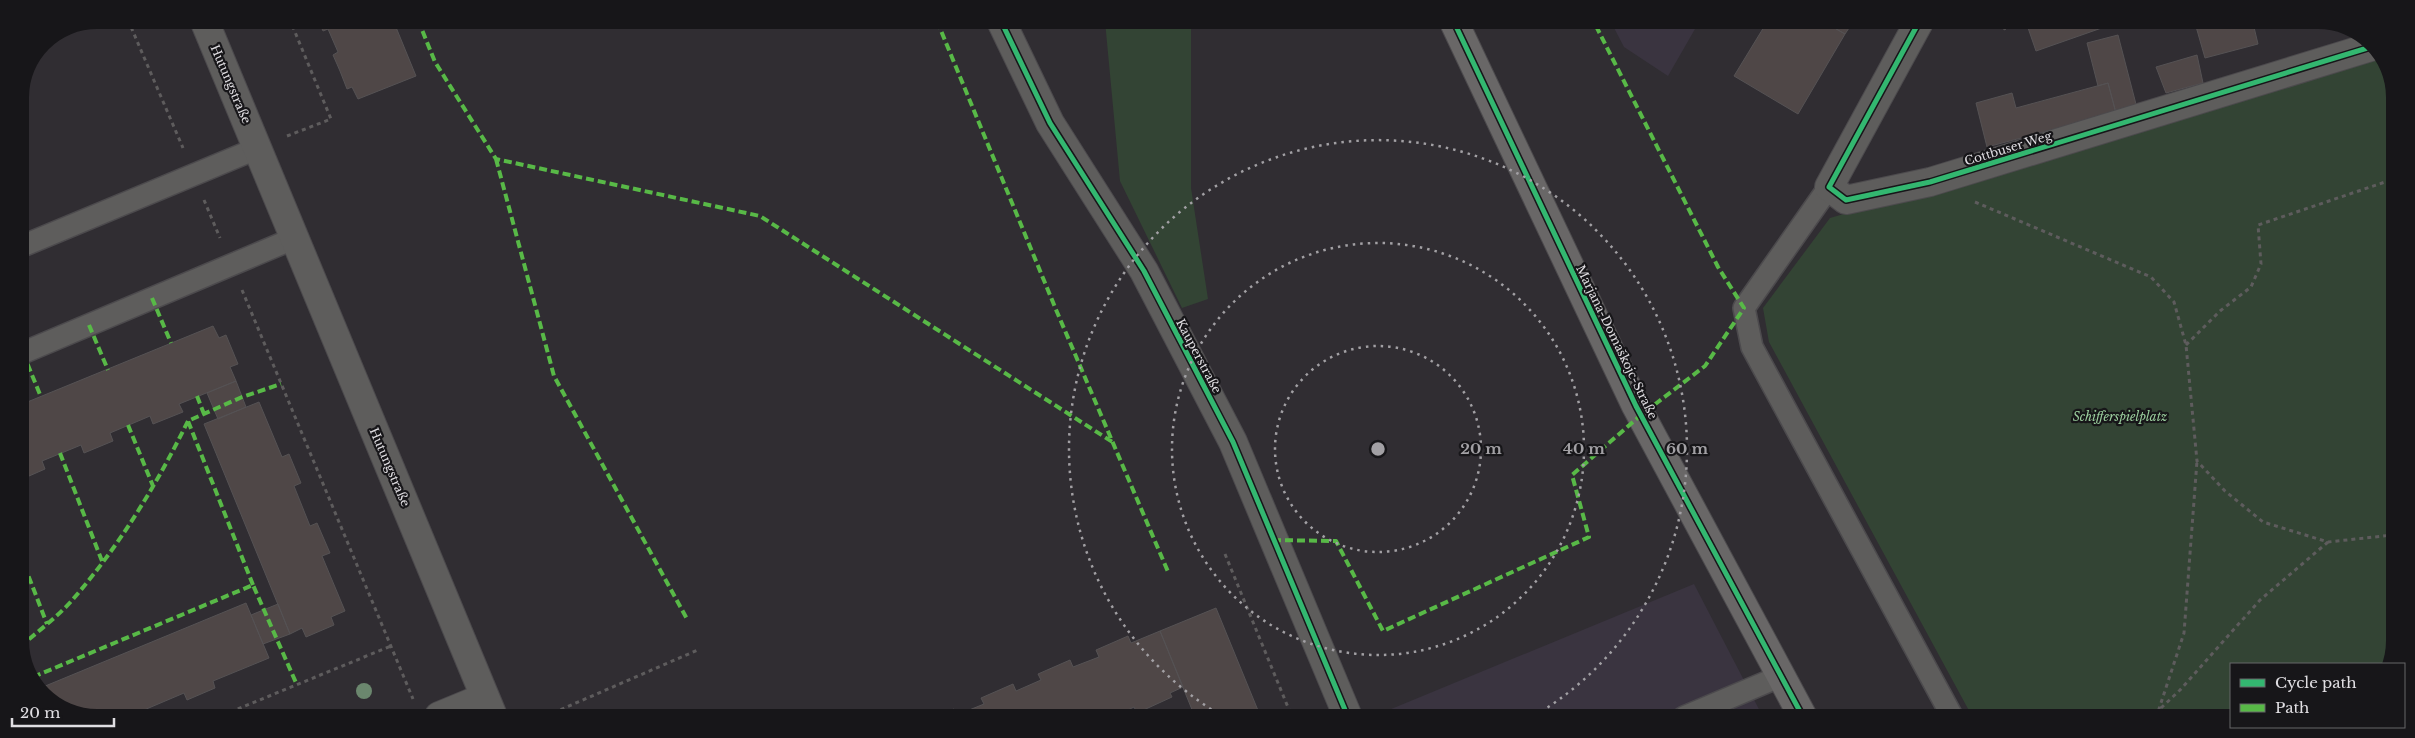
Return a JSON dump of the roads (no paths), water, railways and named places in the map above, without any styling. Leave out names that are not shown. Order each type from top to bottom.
[{"type":"street","name":"Hutungstraße","points":[[208,29],[489,706],[452,709]]},
{"type":"street","name":"Kauperstraße","points":[[1005,29],[1050,122],[1144,272],[1233,442],[1345,709]]},
{"type":"street","name":"Marjana-Domaškojc-Straße","points":[[1457,29],[1636,406],[1799,709]]},
{"type":"street","points":[[1829,187],[1915,29]]},
{"type":"street","name":"Cottbuser Weg","points":[[1829,187],[1846,200],[1930,182],[2366,49]]},
{"type":"lane","points":[[29,243],[258,148]]},
{"type":"lane","points":[[1829,187],[1744,308],[1752,347],[1948,709]]},
{"type":"lane","points":[[29,350],[295,238]]},
{"type":"lane","points":[[1703,709],[1781,676]]},
{"type":"park label","name":"Schifferspielplatz","points":[[2120,416]]}]
